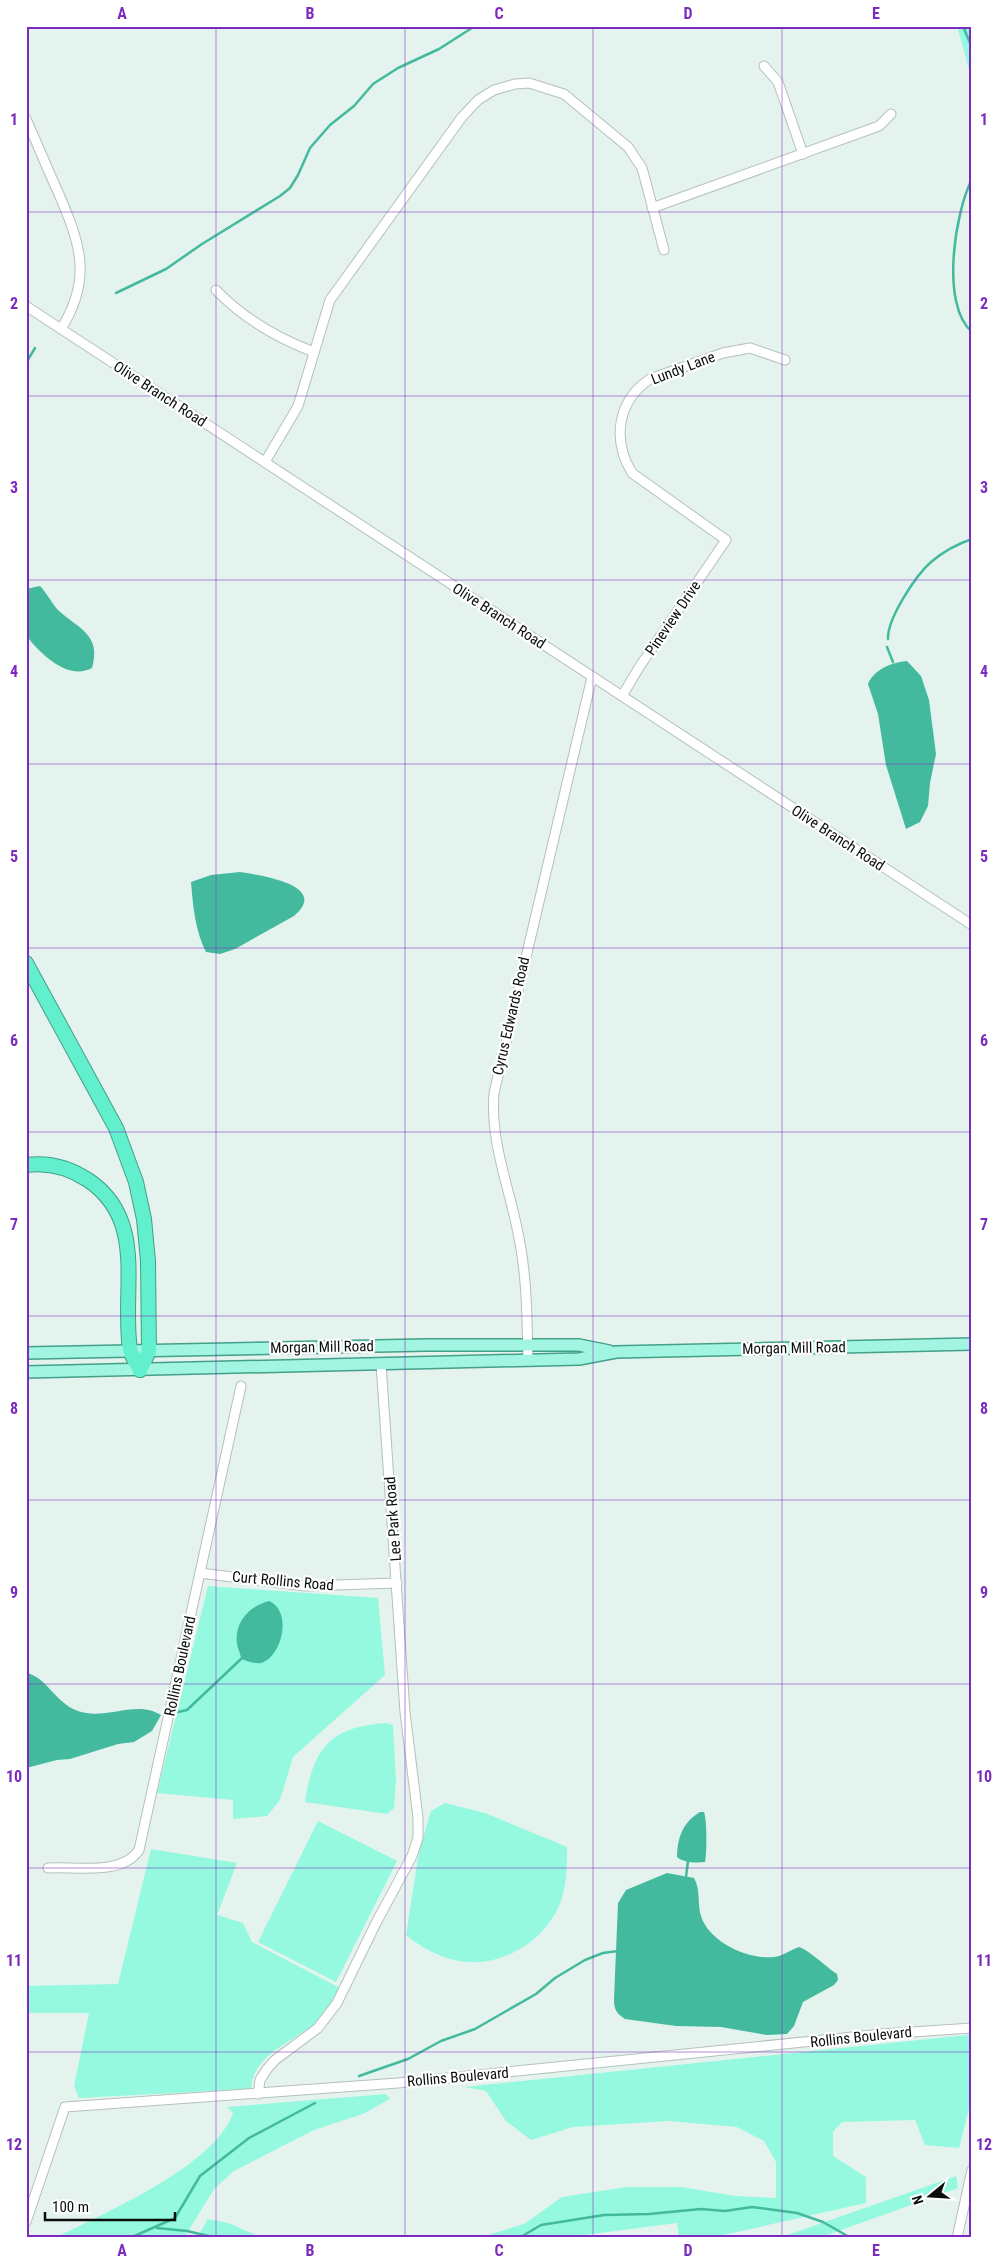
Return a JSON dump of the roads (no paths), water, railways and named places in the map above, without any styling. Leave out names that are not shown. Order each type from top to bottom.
[{"type":"highway","points":[[26,963],[106,1110],[131,1164],[141,1201],[146,1240],[149,1351],[140,1370]]},
{"type":"highway","points":[[26,1164],[51,1165],[73,1172],[101,1190],[114,1207],[122,1225],[127,1248],[130,1351],[140,1370]]},
{"type":"main road","name":"Morgan Mill Road","points":[[26,1353],[579,1344],[616,1352]]},
{"type":"main road","name":"Morgan Mill Road","points":[[26,1372],[579,1359],[616,1352],[972,1344]]},
{"type":"street","points":[[764,66],[778,82],[803,154]]},
{"type":"street","points":[[265,462],[298,406],[330,300],[462,117],[478,100],[494,90],[529,83],[564,94],[628,147],[642,168],[664,250]]},
{"type":"street","points":[[652,208],[879,126],[891,114]]},
{"type":"street","points":[[26,119],[70,221],[80,253],[81,275],[78,292],[71,313],[61,329]]},
{"type":"street","points":[[216,290],[231,305],[260,325],[289,342],[314,352]]},
{"type":"street","name":"Olive Branch Road","points":[[26,306],[972,925]]},
{"type":"street","name":"Lundy Lane","points":[[726,540],[632,473],[625,462],[621,446],[620,426],[623,413],[629,399],[640,386],[650,379],[714,356],[750,348],[785,360]]},
{"type":"street","name":"Pineview Drive","points":[[622,696],[640,666],[726,540]]},
{"type":"street","name":"Cyrus Edwards Road","points":[[528,1360],[522,1256],[495,1134],[494,1094],[592,677]]},
{"type":"street","name":"Lee Park Road","points":[[258,2094],[260,2080],[267,2068],[280,2056],[307,2038],[328,2018],[346,1988],[416,1847],[418,1818],[407,1726],[381,1364]]},
{"type":"street","name":"Rollins Boulevard","points":[[48,1868],[115,1866],[129,1862],[139,1850],[241,1386]]},
{"type":"street","name":"Curt Rollins Road","points":[[200,1573],[305,1586],[398,1583]]},
{"type":"street","name":"Rollins Boulevard","points":[[26,2222],[65,2107],[258,2094],[485,2075],[882,2034],[972,2028]]},
{"type":"street","points":[[957,2238],[972,2170]]},
{"type":"waterway","points":[[116,293],[166,269],[202,244],[280,196],[290,188],[310,148],[330,125],[354,106],[373,84],[398,68],[439,49],[475,26]]},
{"type":"waterway","points":[[963,26],[972,48]]},
{"type":"waterway","points":[[972,179],[960,213],[956,235],[953,280],[956,301],[962,319],[972,332]]},
{"type":"waterway","points":[[26,363],[35,348]]},
{"type":"waterway","points":[[888,639],[889,630],[897,609],[925,568],[946,551],[972,539]]},
{"type":"waterway","points":[[887,647],[893,662]]},
{"type":"waterway","points":[[178,1712],[187,1710],[241,1659]]},
{"type":"waterway","points":[[686,1877],[688,1861]]},
{"type":"waterway","points":[[359,2076],[408,2059],[441,2041],[475,2029],[536,1994],[555,1978],[585,1960],[603,1953],[618,1951]]},
{"type":"waterway","points":[[130,2238],[175,2218],[200,2176],[249,2138],[315,2103]]},
{"type":"waterway","points":[[519,2238],[541,2225],[604,2215],[649,2214],[701,2209],[725,2211],[752,2207],[797,2213],[823,2222],[851,2238]]},
{"type":"waterway","points":[[157,2228],[187,2231],[217,2238]]}]
